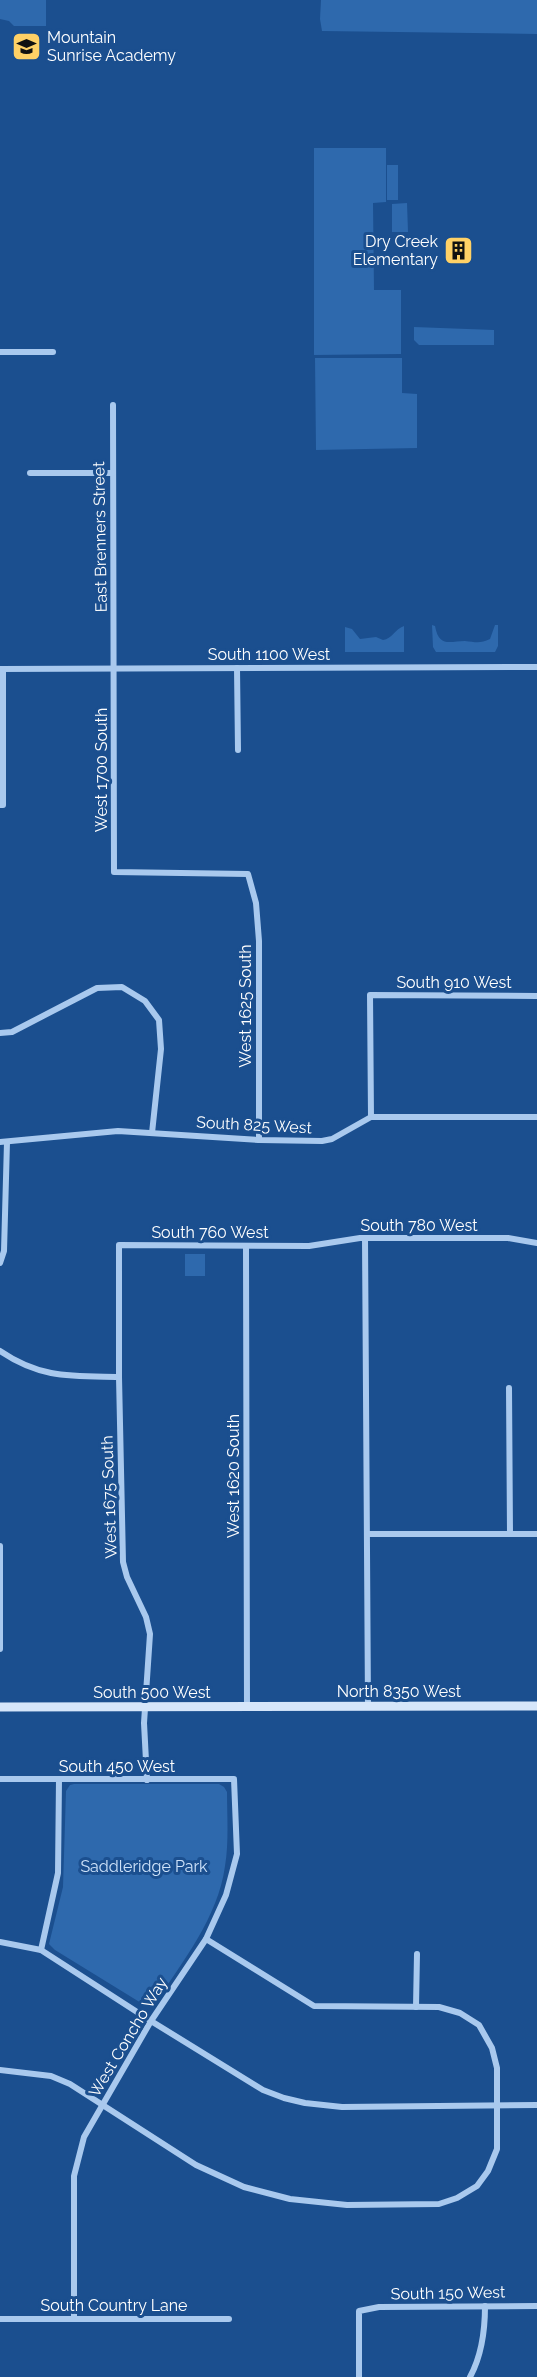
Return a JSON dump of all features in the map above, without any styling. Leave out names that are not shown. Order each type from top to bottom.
[{"type":"street","points":[[0,352],[53,352]]},
{"type":"street","name":"East Brenners Street","points":[[112,405],[115,668]]},
{"type":"street","points":[[30,473],[113,473]]},
{"type":"street","name":"South 1100 West","points":[[1,669],[537,667]]},
{"type":"street","name":"West 1700 South","points":[[115,668],[114,872],[248,874]]},
{"type":"street","points":[[237,668],[238,750]]},
{"type":"street","points":[[1,669],[2,805]]},
{"type":"street","name":"West 1625 South","points":[[248,874],[256,903],[259,941],[258,1140]]},
{"type":"street","points":[[0,1033],[12,1032],[97,988],[122,987],[145,1001],[159,1020],[161,1049],[152,1133]]},
{"type":"street","name":"South 910 West","points":[[371,1117],[370,995],[537,996]]},
{"type":"street","name":"South 825 West","points":[[4,1142],[118,1131],[258,1140],[322,1141],[332,1139],[371,1117],[537,1117]]},
{"type":"street","points":[[0,1263],[4,1251],[4,1142]]},
{"type":"street","points":[[365,1238],[368,1706]]},
{"type":"street","name":"South 780 West","points":[[301,1246],[365,1238],[508,1238],[537,1243]]},
{"type":"street","name":"South 760 West","points":[[119,1245],[301,1246]]},
{"type":"street","name":"West 1675 South","points":[[119,1245],[123,1562],[146,1617],[150,1634],[145,1707],[147,1780]]},
{"type":"street","name":"West 1620 South","points":[[246,1245],[247,1707]]},
{"type":"street","points":[[0,1351],[17,1363],[56,1376],[119,1377]]},
{"type":"street","points":[[509,1388],[510,1534]]},
{"type":"street","points":[[367,1534],[537,1534]]},
{"type":"street","points":[[0,1546],[0,1649]]},
{"type":"street","name":"South 500 West","points":[[0,1707],[304,1706]]},
{"type":"street","name":"North 8350 West","points":[[304,1706],[537,1706]]},
{"type":"street","name":"South 450 West","points":[[0,1779],[234,1779]]},
{"type":"street","points":[[41,1950],[58,1873],[59,1779]]},
{"type":"street","name":"West Concho Way","points":[[74,2318],[74,2176],[84,2137],[151,2021],[206,1939],[226,1895],[237,1854],[234,1779]]},
{"type":"street","points":[[0,2070],[51,2076],[70,2084],[196,2165],[219,2177],[290,2199],[347,2205],[439,2204],[457,2198],[477,2186],[488,2171],[497,2149],[497,2068],[492,2048],[479,2025],[460,2013],[439,2007],[314,2006],[206,1939]]},
{"type":"street","points":[[0,1942],[41,1950],[263,2090],[294,2101],[342,2107],[537,2105]]},
{"type":"street","points":[[416,2007],[417,1954]]},
{"type":"street","points":[[470,2377],[477,2365],[485,2328],[485,2306]]},
{"type":"street","name":"South 150 West","points":[[359,2377],[359,2311],[379,2307],[537,2306]]},
{"type":"street","name":"South Country Lane","points":[[0,2319],[229,2319]]},
{"type":"green space","points":[[0,0],[46,0],[46,26],[14,26],[9,21],[0,19]]},
{"type":"green space","points":[[321,0],[537,0],[537,34],[322,31]]},
{"type":"green space","points":[[314,148],[386,148],[386,202],[373,203],[374,290],[401,290],[401,354],[314,355]]},
{"type":"green space","points":[[387,165],[398,165],[398,200],[387,200]]},
{"type":"green space","points":[[407,203],[408,232],[392,232],[392,204]]},
{"type":"green space","points":[[414,327],[494,330],[494,345],[419,345],[414,340]]},
{"type":"green space","points":[[315,358],[402,358],[402,393],[417,394],[417,448],[316,450]]},
{"type":"green space","points":[[432,625],[435,626],[439,638],[446,642],[483,642],[490,639],[495,625],[498,625],[498,646],[495,652],[436,652],[433,647]]},
{"type":"green space","points":[[404,626],[404,652],[345,652],[345,627],[352,629],[360,639],[376,637],[383,640]]},
{"type":"green space","points":[[185,1254],[205,1254],[205,1276],[185,1276]]},
{"type":"green space","name":"Saddleridge Park","points":[[219,1784],[227,1792],[226,1857],[215,1904],[198,1939],[155,2004],[146,2006],[55,1950],[49,1944],[63,1887],[66,1791],[70,1785]]},
{"type":"place","name":"Mountain Sunrise Academy","points":[[26,46]]},
{"type":"place","name":"Dry Creek Elementary","points":[[459,250]]}]
